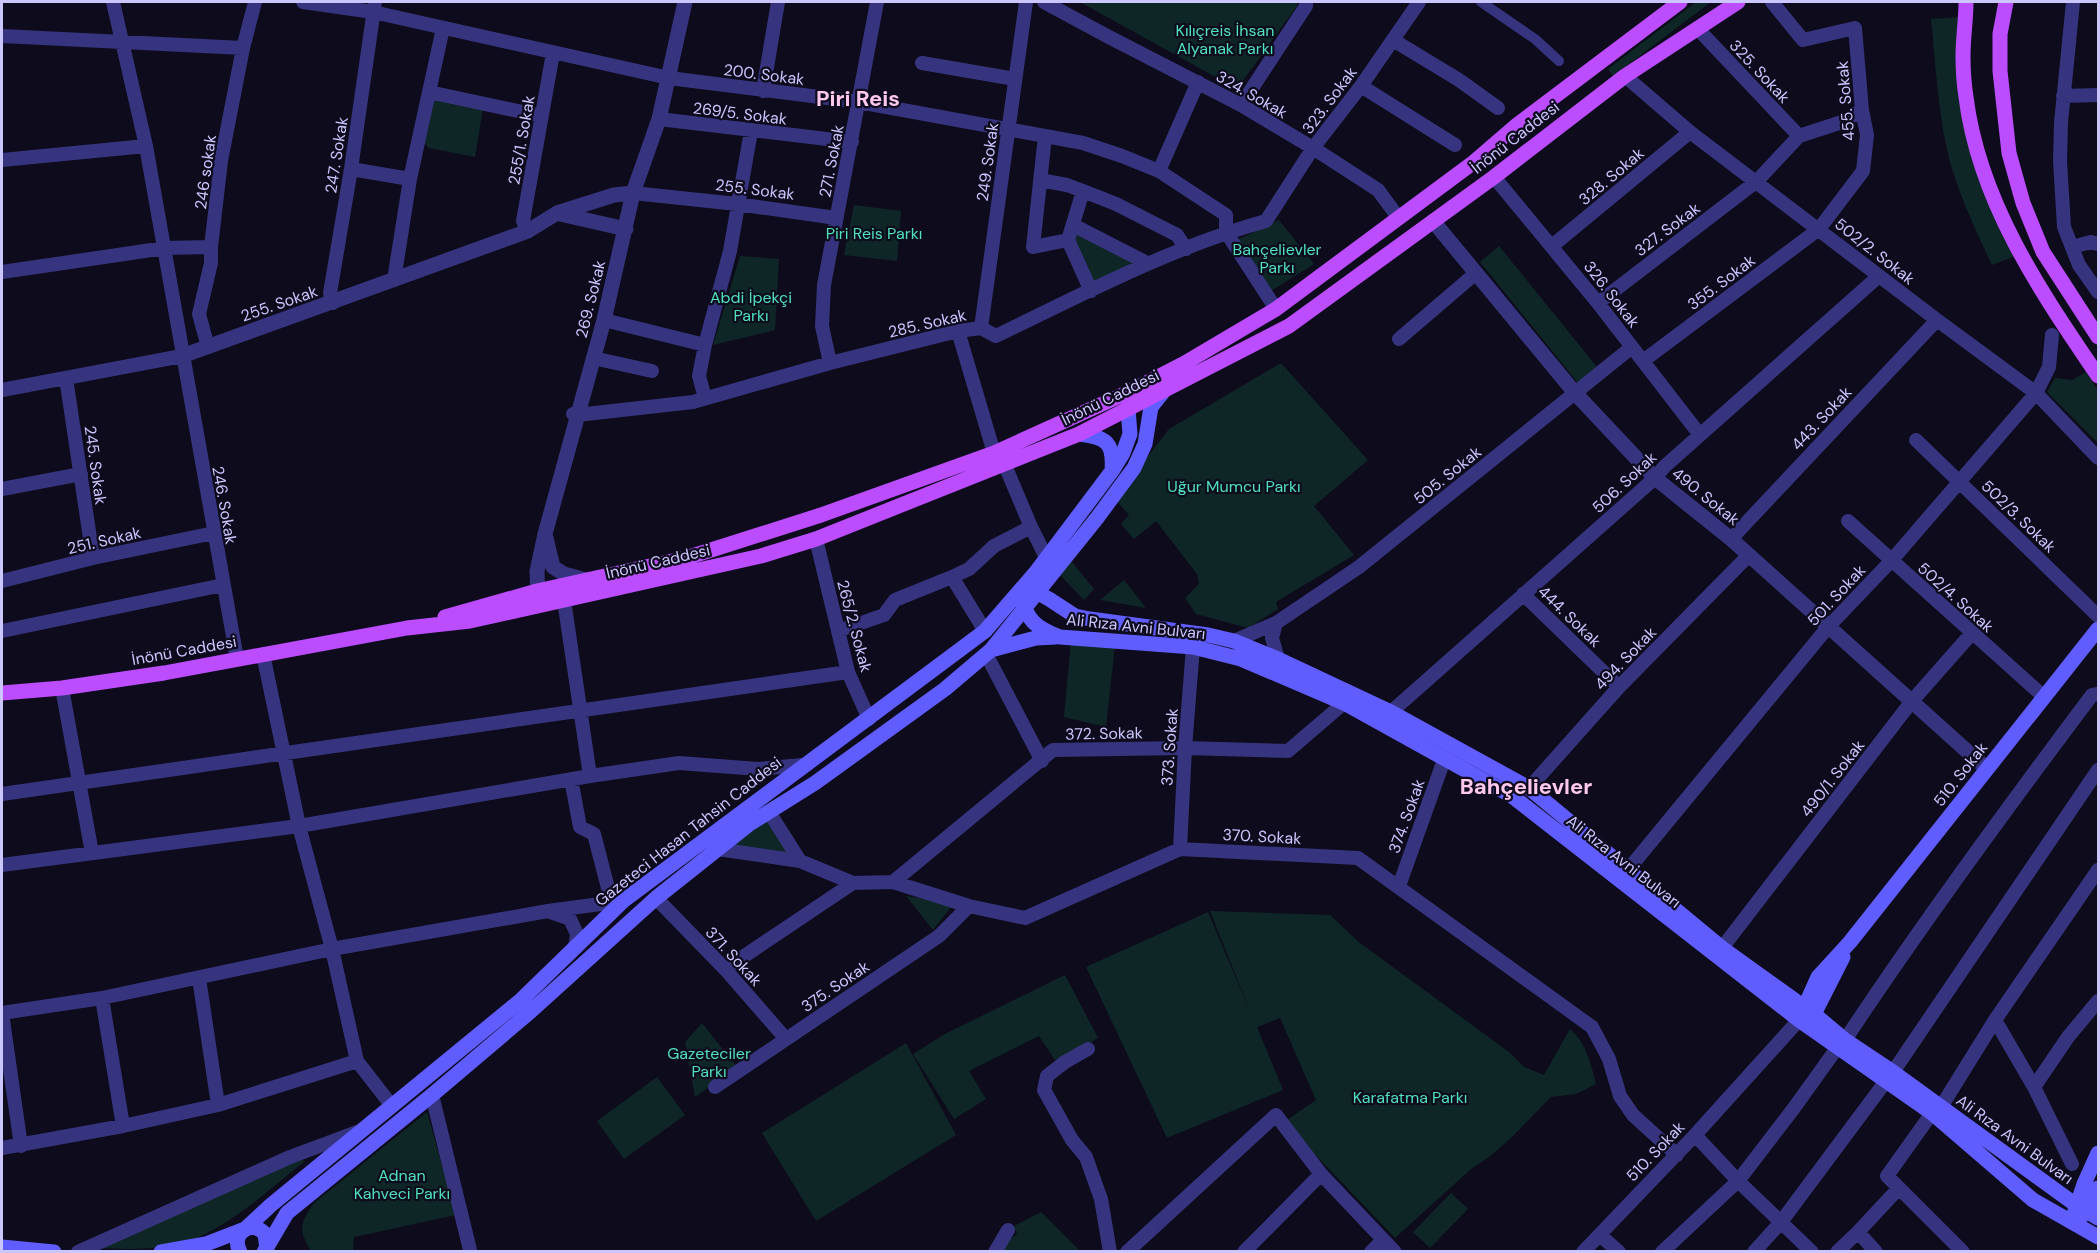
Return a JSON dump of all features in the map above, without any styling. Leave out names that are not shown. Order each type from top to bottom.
[{"type":"main road","name":"İnönü Caddesi","points":[[538,599],[564,600],[761,556],[816,539],[999,458],[1185,363],[1276,309],[1474,162],[1517,125],[1680,2]]},
{"type":"main road","name":"İnönü Caddesi","points":[[2,693],[62,688],[164,673],[407,628],[538,599],[586,580],[686,558],[1079,434],[1289,326],[1494,177],[1625,76],[1738,2]]},
{"type":"main road","points":[[1966,2],[1963,55],[1966,99],[1980,159],[1994,199],[2010,236],[2025,262],[2098,376]]},
{"type":"main road","points":[[2006,2],[2000,34],[2000,71],[2009,153],[2023,202],[2043,252],[2097,333]]},
{"type":"main road","name":"Gazeteci Hasan Tahsin Caddesi","points":[[161,1251],[203,1248],[245,1229],[271,1205],[521,1000],[623,901],[985,631],[1047,559],[1123,453],[1130,434],[1135,406],[1131,391]]},
{"type":"main road","points":[[1019,593],[1043,596],[1049,578],[1134,468],[1145,444],[1151,407],[1163,392]]},
{"type":"main road","points":[[1135,406],[1147,426]]},
{"type":"main road","points":[[1079,434],[1097,436],[1108,443],[1113,455],[1112,471]]},
{"type":"main road","name":"Ali Rıza Avni Bulvarı","points":[[1019,593],[1024,610],[1035,626],[1060,637],[1193,647],[1241,659],[1344,703],[1445,757],[1512,796],[1805,1014],[1841,1044],[2087,1212]]},
{"type":"main road","name":"Gazeteci Hasan Tahsin Caddesi","points":[[269,1250],[280,1223],[287,1213],[531,1011],[656,898],[748,825],[815,783],[945,688],[989,652],[1024,610],[1043,596]]},
{"type":"main road","name":"Ali Rıza Avni Bulvarı","points":[[1043,596],[1075,616],[1208,635],[1234,641],[1391,712],[1528,788],[1722,948],[1781,990],[1805,1014]]},
{"type":"main road","name":"510. Sokak","points":[[1805,1014],[1818,977],[1850,942],[2098,629]]},
{"type":"main road","points":[[989,652],[1036,638],[1060,637]]},
{"type":"main road","name":"510. Sokak","points":[[1805,1014],[1850,942]]},
{"type":"main road","points":[[1781,990],[1796,989],[1818,977]]},
{"type":"main road","name":"Ali Rıza Avni Bulvarı","points":[[1936,1110],[2033,1200],[2098,1237]]},
{"type":"main road","points":[[2087,1212],[2098,1153]]},
{"type":"main road","points":[[2098,1188],[2087,1212],[2072,1222],[2098,1250]]},
{"type":"main road","points":[[240,1251],[237,1247],[238,1236],[245,1229],[254,1227],[262,1231],[267,1238],[269,1250]]},
{"type":"main road","points":[[2,1247],[54,1251]]},
{"type":"street","name":"246. Sokak","points":[[113,2],[146,146],[237,659]]},
{"type":"street","name":"246 sokak","points":[[208,347],[199,314],[212,263],[211,247],[221,161],[243,48],[255,2]]},
{"type":"street","name":"200. Sokak","points":[[308,2],[374,7],[442,28],[669,78],[859,102],[1083,143],[1159,171],[1226,215],[1226,232]]},
{"type":"street","name":"269. Sokak","points":[[538,599],[537,571],[544,534],[575,415],[604,320],[633,193],[659,119],[685,2]]},
{"type":"street","points":[[763,91],[778,2]]},
{"type":"street","name":"271. Sokak","points":[[830,363],[822,326],[824,285],[877,2]]},
{"type":"street","name":"249. Sokak","points":[[981,328],[1026,2]]},
{"type":"street","name":"324. Sokak","points":[[1044,2],[1241,105],[1313,148],[1378,190],[1398,217]]},
{"type":"street","points":[[1241,105],[1306,6],[1306,2]]},
{"type":"street","name":"323. Sokak","points":[[1266,221],[1313,148],[1361,86],[1419,2]]},
{"type":"street","points":[[1481,2],[1535,39],[1559,61]]},
{"type":"street","name":"455. Sokak","points":[[1772,2],[1803,40],[1855,28],[1862,110],[1867,135],[1863,171],[1819,229]]},
{"type":"street","points":[[2073,2],[2061,123],[2060,161],[2064,226],[2079,265],[2098,292]]},
{"type":"street","name":"247. Sokak","points":[[333,303],[330,293],[351,169],[374,7]]},
{"type":"street","points":[[394,280],[410,179],[442,28]]},
{"type":"street","name":"325. Sokak","points":[[1697,28],[1799,136]]},
{"type":"street","points":[[2,36],[243,48]]},
{"type":"street","points":[[1394,40],[1459,80],[1498,108]]},
{"type":"street","name":"255/1. Sokak","points":[[528,231],[524,221],[553,53]]},
{"type":"street","points":[[922,63],[1015,79]]},
{"type":"street","name":"502/2. Sokak","points":[[1625,76],[1690,132],[2036,393],[2098,458]]},
{"type":"street","points":[[1159,171],[1198,82]]},
{"type":"street","points":[[1361,86],[1455,145]]},
{"type":"street","points":[[429,92],[541,116]]},
{"type":"street","points":[[2063,96],[2098,95]]},
{"type":"street","points":[[1799,136],[1842,122],[1862,110]]},
{"type":"street","name":"269/5. Sokak","points":[[659,119],[852,142]]},
{"type":"street","points":[[705,398],[699,376],[730,251],[751,131]]},
{"type":"street","name":"328. Sokak","points":[[1552,246],[1690,132]]},
{"type":"street","points":[[1045,136],[1033,247],[1068,240]]},
{"type":"street","name":"327. Sokak","points":[[1598,303],[1757,181],[1799,136]]},
{"type":"street","points":[[2,160],[146,146]]},
{"type":"street","points":[[351,169],[410,179]]},
{"type":"street","name":"326. Sokak","points":[[1494,177],[1598,303],[1700,435]]},
{"type":"street","points":[[1040,180],[1067,185],[1116,204],[1177,235],[1186,249]]},
{"type":"street","points":[[1083,191],[1068,240],[1091,291]]},
{"type":"street","name":"255. Sokak","points":[[2,390],[182,356],[528,231],[557,213],[614,195],[633,193],[836,218]]},
{"type":"street","points":[[557,213],[626,229]]},
{"type":"street","name":"285. Sokak","points":[[575,415],[693,402],[830,363],[958,332],[981,328],[996,336],[1147,262],[1226,232],[1266,221]]},
{"type":"street","name":"490. Sokak","points":[[1433,221],[1575,393],[1655,478],[1731,539],[1987,769]]},
{"type":"street","points":[[1073,225],[1147,262]]},
{"type":"street","name":"355. Sokak","points":[[1643,361],[1819,229]]},
{"type":"street","points":[[1226,232],[1276,309]]},
{"type":"street","points":[[2072,247],[2091,242],[2098,243]]},
{"type":"street","points":[[2,272],[165,248],[211,247]]},
{"type":"street","points":[[1399,339],[1476,273]]},
{"type":"street","name":"506. Sokak","points":[[1391,712],[1880,276]]},
{"type":"street","points":[[604,320],[705,345]]},
{"type":"street","name":"443. Sokak","points":[[1731,539],[1937,320]]},
{"type":"street","points":[[958,332],[999,458],[1047,559]]},
{"type":"street","name":"501. Sokak","points":[[1627,870],[1828,627],[1891,561],[2036,393],[2049,367],[2052,335]]},
{"type":"street","name":"505. Sokak","points":[[1234,641],[1276,623],[1359,567],[1632,347]]},
{"type":"street","points":[[593,358],[652,370]]},
{"type":"street","name":"245. Sokak","points":[[66,378],[93,558]]},
{"type":"street","name":"502/3. Sokak","points":[[1916,440],[2098,616]]},
{"type":"street","points":[[2,489],[81,474]]},
{"type":"street","name":"502/4. Sokak","points":[[1848,521],[2043,696]]},
{"type":"street","points":[[838,631],[884,615],[895,600],[969,569],[994,546],[1031,527]]},
{"type":"street","name":"251. Sokak","points":[[2,581],[93,558],[213,533]]},
{"type":"street","points":[[544,534],[553,567],[564,574],[586,580]]},
{"type":"street","name":"265/2. Sokak","points":[[816,539],[848,672],[869,719]]},
{"type":"street","name":"494. Sokak","points":[[1528,788],[1619,687],[1749,555]]},
{"type":"street","points":[[952,577],[985,631]]},
{"type":"street","points":[[2,631],[223,585]]},
{"type":"street","name":"444. Sokak","points":[[1523,594],[1619,687]]},
{"type":"street","points":[[564,600],[590,776]]},
{"type":"street","points":[[1276,623],[1272,638],[1278,659]]},
{"type":"street","name":"490/1. Sokak","points":[[1722,948],[1912,702],[1972,633]]},
{"type":"street","name":"373. Sokak","points":[[1180,849],[1193,647]]},
{"type":"street","points":[[989,652],[1042,761]]},
{"type":"street","points":[[263,654],[299,826],[332,949],[357,1061],[392,1106]]},
{"type":"street","points":[[2,794],[848,672]]},
{"type":"street","points":[[62,688],[92,853]]},
{"type":"street","points":[[1662,1251],[1738,1181],[1841,1044],[1980,846],[2085,704],[2092,695],[2098,694]]},
{"type":"street","name":"372. Sokak","points":[[893,882],[1053,750],[1185,748],[1288,752],[1344,703]]},
{"type":"street","name":"374. Sokak","points":[[1399,886],[1445,757]]},
{"type":"street","points":[[2,865],[299,826],[571,779],[679,763],[758,769],[803,765]]},
{"type":"street","points":[[1754,1251],[1781,1222],[1890,1077],[2098,770]]},
{"type":"street","points":[[571,779],[580,827],[594,834],[608,888]]},
{"type":"street","points":[[769,812],[800,861]]},
{"type":"street","name":"370. Sokak","points":[[717,849],[800,861],[853,883],[893,882],[969,906],[1025,918],[1180,849],[1358,858],[1592,1027],[1609,1059],[1620,1095],[1632,1115],[1677,1155]]},
{"type":"street","points":[[1963,1251],[1887,1176],[1936,1110],[2098,870]]},
{"type":"street","points":[[724,969],[853,883]]},
{"type":"street","name":"371. Sokak","points":[[656,898],[724,969],[786,1039]]},
{"type":"street","points":[[21,1146],[2,1013],[102,998],[332,949],[548,911],[623,901]]},
{"type":"street","name":"375. Sokak","points":[[715,1088],[939,936],[969,906]]},
{"type":"street","points":[[548,911],[570,919],[577,934],[575,948]]},
{"type":"street","points":[[199,978],[218,1105]]},
{"type":"street","points":[[102,998],[123,1126]]},
{"type":"street","points":[[2034,1087],[2068,1037],[2098,1001]]},
{"type":"street","name":"510. Sokak","points":[[1583,1251],[1695,1136],[1805,1014]]},
{"type":"street","points":[[1995,1020],[2034,1087],[2072,1164]]},
{"type":"street","points":[[1047,1077],[1065,1062],[1088,1049]]},
{"type":"street","points":[[2,1148],[123,1126],[218,1105],[357,1061]]},
{"type":"street","points":[[1044,1062],[1047,1077],[1044,1090],[1072,1140],[1086,1157],[1101,1199],[1110,1251]]},
{"type":"street","points":[[432,1095],[470,1250]]},
{"type":"street","points":[[1127,1251],[1276,1115],[1321,1174],[1395,1251]]},
{"type":"street","points":[[78,1251],[290,1157],[365,1129]]},
{"type":"street","points":[[1695,1136],[1738,1181],[1812,1251]]},
{"type":"street","points":[[1244,1251],[1321,1174]]},
{"type":"street","points":[[1837,1251],[1899,1188]]},
{"type":"street","points":[[995,1251],[1008,1230]]},
{"type":"street","points":[[1858,1232],[1876,1251]]},
{"type":"street","points":[[1600,1235],[1619,1251]]},
{"type":"street","points":[[1371,1251],[1383,1240]]},
{"type":"green space","name":"Kılıçreis İhsan Alyanak Parkı","points":[[1080,2],[1297,2],[1297,6],[1237,89]]},
{"type":"green space","points":[[1696,2],[1711,2],[1613,76],[1608,69]]},
{"type":"green space","points":[[1959,17],[1963,101],[2018,255],[1992,265],[1954,175],[1940,109],[1931,19]]},
{"type":"green space","points":[[432,97],[483,108],[475,157],[429,148],[423,142]]},
{"type":"green space","name":"Piri Reis Parkı","points":[[854,205],[901,211],[897,261],[844,255]]},
{"type":"green space","name":"Bahçelievler Parkı","points":[[1279,220],[1314,264],[1269,292],[1237,240]]},
{"type":"green space","points":[[1074,228],[1139,261],[1094,286],[1072,240]]},
{"type":"green space","points":[[1499,246],[1597,367],[1578,383],[1480,262]]},
{"type":"green space","name":"Abdi İpekçi Parkı","points":[[740,256],[779,259],[775,330],[713,345]]},
{"type":"green space","name":"Uğur Mumcu Parkı","points":[[1281,363],[1368,460],[1314,506],[1354,555],[1276,602],[1278,609],[1248,628],[1196,614],[1185,598],[1199,584],[1197,574],[1156,521],[1134,539],[1121,524],[1129,515],[1115,499],[1169,429]]},
{"type":"green space","points":[[2086,372],[2098,391],[2098,443],[2047,392],[2055,378],[2072,380]]},
{"type":"green space","points":[[1068,557],[1094,589],[1084,600],[1058,573]]},
{"type":"green space","points":[[1124,580],[1146,608],[1100,600]]},
{"type":"green space","points":[[1071,641],[1115,645],[1106,727],[1064,717]]},
{"type":"green space","points":[[766,813],[794,856],[724,844]]},
{"type":"green space","points":[[906,896],[954,903],[933,930]]},
{"type":"green space","name":"Karafatma Parkı","points":[[1210,911],[1330,915],[1360,943],[1509,1052],[1524,1067],[1544,1075],[1570,1029],[1584,1047],[1596,1084],[1576,1094],[1551,1097],[1510,1139],[1471,1169],[1395,1238],[1284,1122],[1316,1100],[1280,1018],[1257,1027],[1283,1090],[1167,1138],[1086,967],[1208,912],[1252,1016]]},
{"type":"green space","points":[[1065,975],[1098,1038],[1057,1063],[1039,1036],[969,1071],[986,1099],[954,1119],[913,1054],[945,1034]]},
{"type":"green space","name":"Gazeteciler Parkı","points":[[702,1023],[737,1067],[695,1097],[685,1042]]},
{"type":"green space","points":[[906,1043],[956,1135],[816,1221],[762,1133]]},
{"type":"green space","points":[[657,1077],[685,1115],[624,1159],[597,1121]]},
{"type":"green space","name":"Adnan Kahveci Parkı","points":[[427,1112],[456,1215],[354,1237],[353,1251],[311,1251],[302,1227],[314,1203]]},
{"type":"green space","points":[[299,1159],[305,1161],[234,1217],[203,1235],[186,1242],[163,1247],[93,1248]]},
{"type":"green space","points":[[1451,1193],[1468,1209],[1430,1248],[1413,1232]]},
{"type":"green space","points":[[1041,1212],[1080,1251],[1001,1252],[1006,1242],[1017,1234],[1014,1226]]},
{"type":"district","name":"Piri Reis","points":[[858,98]]},
{"type":"district","name":"Bahçelievler","points":[[1526,786]]}]
